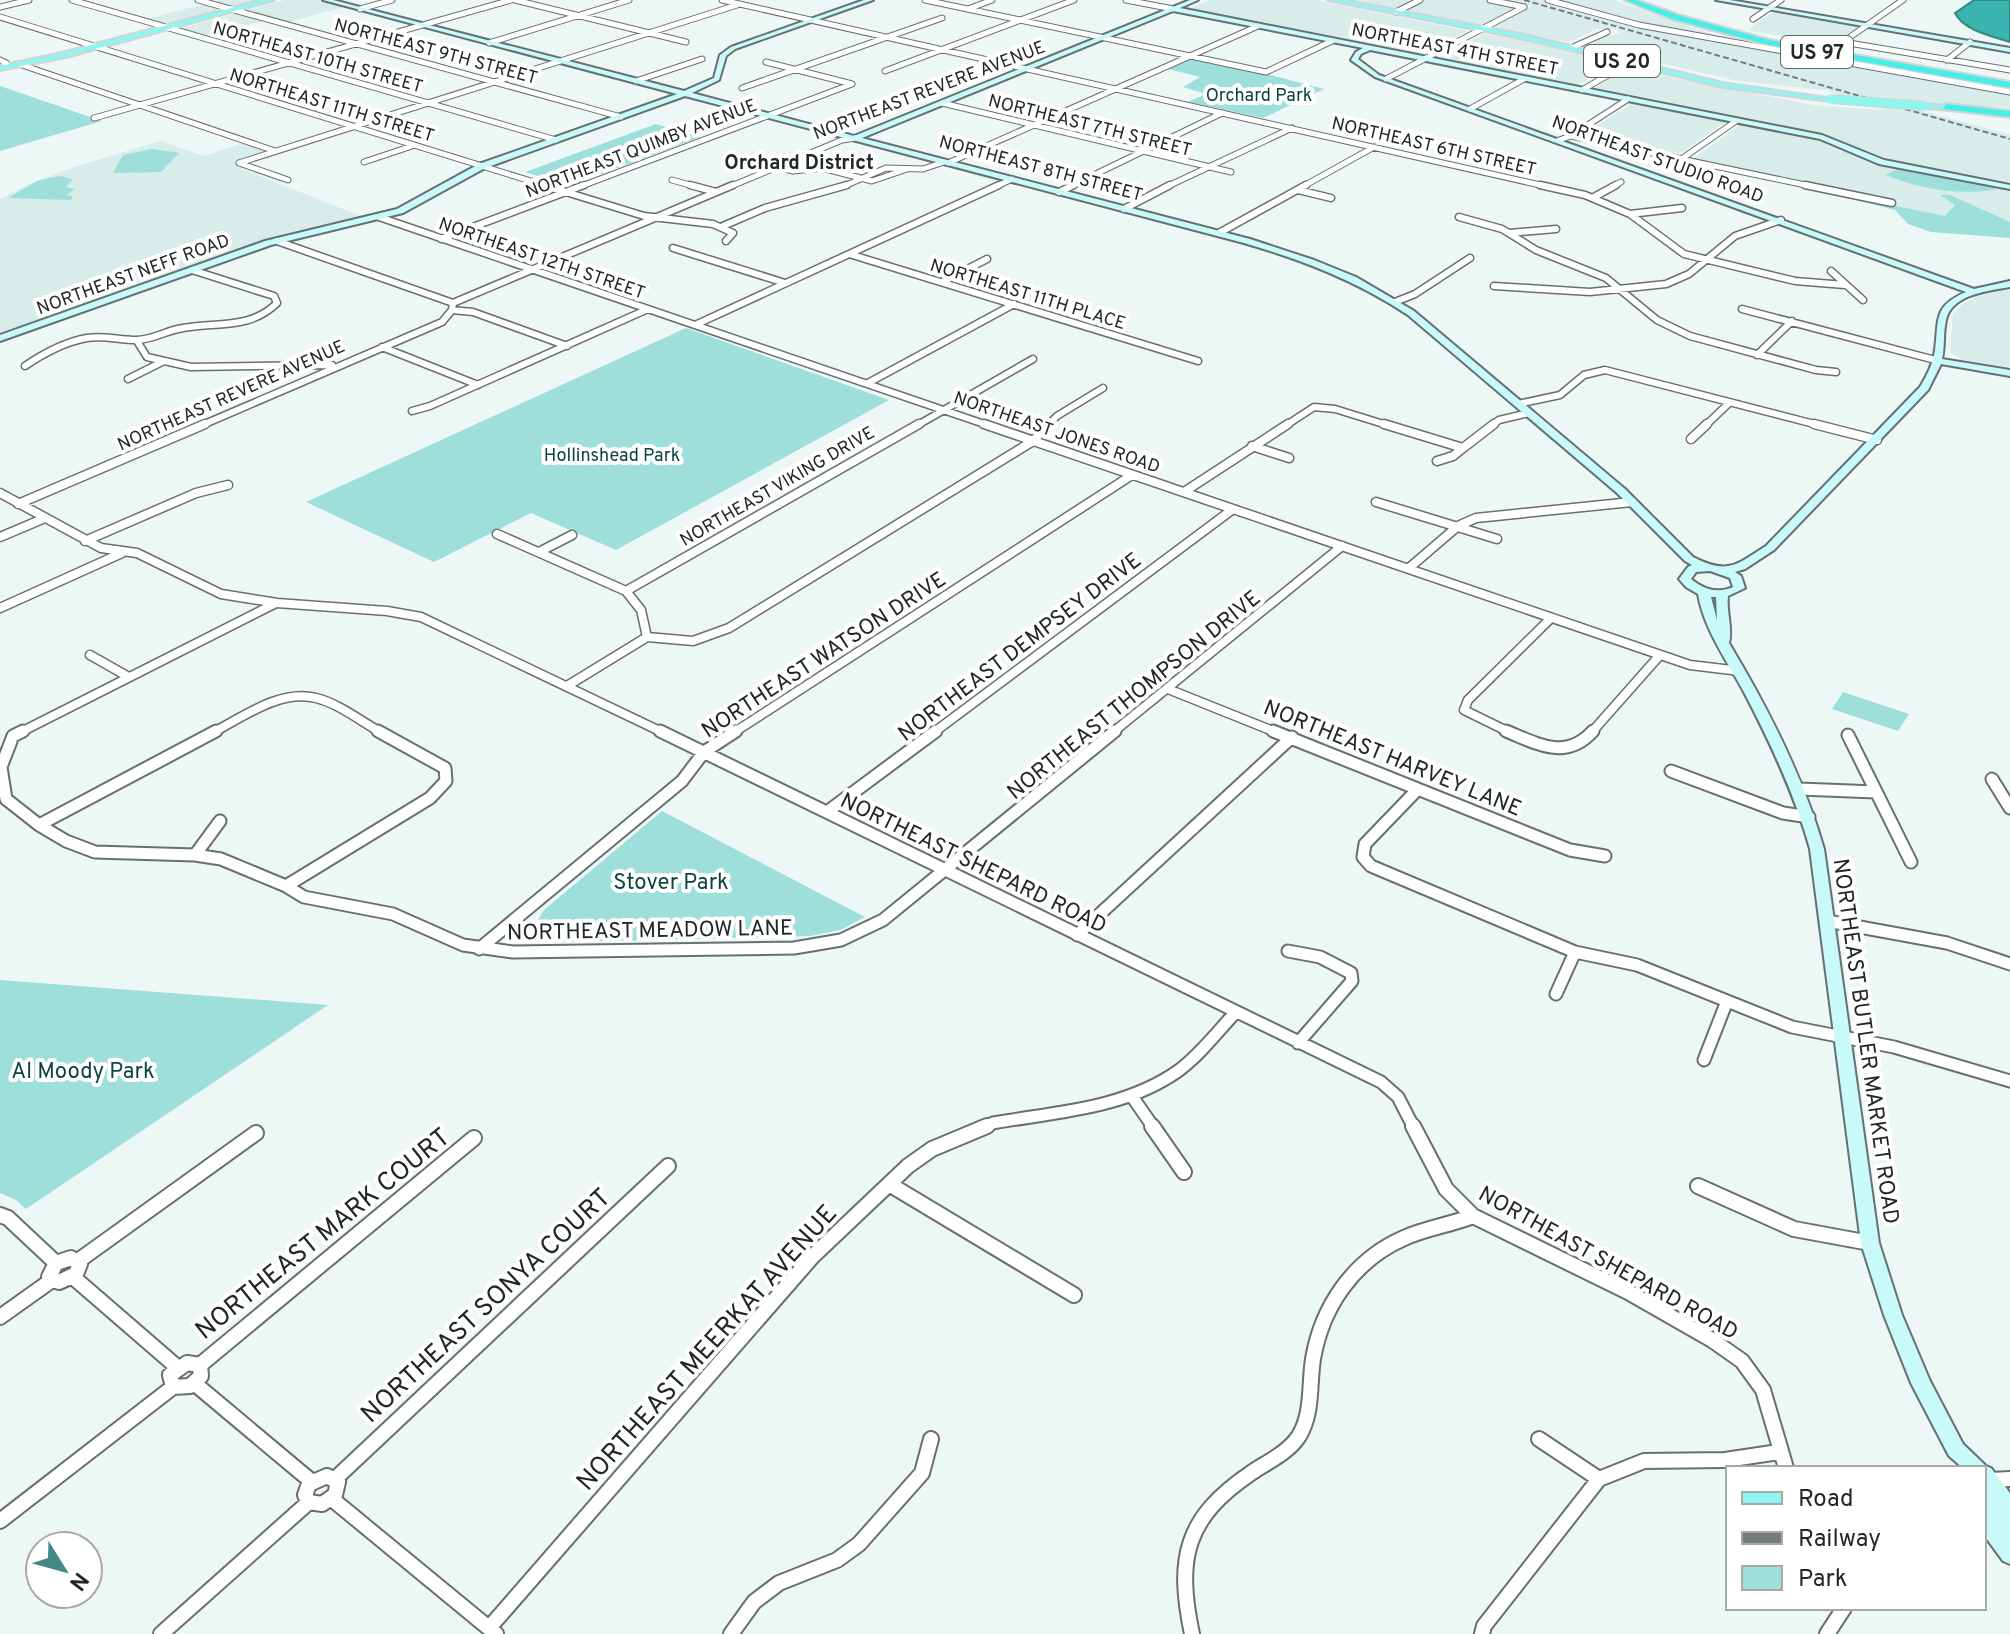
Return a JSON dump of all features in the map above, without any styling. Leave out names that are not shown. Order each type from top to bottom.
[{"type":"highway","name":"US 97","points":[[1629,0],[1692,23],[1744,37],[2010,84]]},
{"type":"highway","name":"US 97","points":[[1640,0],[1729,30],[1794,45],[2010,84]]},
{"type":"highway","points":[[1729,30],[2010,72]]},
{"type":"highway","points":[[1946,107],[2010,113]]},
{"type":"main road","points":[[1,64],[19,64],[270,0]]},
{"type":"main road","name":"NORTHEAST 8TH STREET","points":[[326,0],[1219,233],[1307,259],[1352,278],[1395,302],[1632,502],[1689,559],[1704,567]]},
{"type":"main road","points":[[813,21],[870,0]]},
{"type":"main road","points":[[813,21],[878,0]]},
{"type":"main road","name":"NORTHEAST REVERE AVENUE","points":[[855,138],[1195,0]]},
{"type":"main road","name":"US 20","points":[[1332,0],[1484,29],[1723,85],[1830,99],[1946,107]]},
{"type":"main road","points":[[1719,0],[2010,50]]},
{"type":"main road","name":"NORTHEAST 4TH STREET","points":[[1173,9],[1835,141],[1864,156],[1897,166],[2010,187]]},
{"type":"main road","name":"NORTHEAST NEFF ROAD","points":[[0,338],[277,241],[410,207],[482,166],[685,94],[717,79],[723,55],[733,48],[813,21]]},
{"type":"main road","points":[[1,64],[93,46]]},
{"type":"main road","name":"NORTHEAST STUDIO ROAD","points":[[1369,48],[1358,53],[1354,60],[1364,69],[1386,79],[1974,292]]},
{"type":"main road","points":[[1726,571],[1741,567],[1760,551],[1770,548],[1924,388],[1939,361],[1938,323],[1948,305],[1974,292],[2010,284]]},
{"type":"main road","points":[[1939,361],[2010,373]]},
{"type":"main road","name":"NORTHEAST 8TH STREET","points":[[1664,536],[1664,544],[1688,571],[1685,575],[1688,583],[1704,592]]},
{"type":"main road","points":[[1704,592],[1723,594],[1735,591],[1739,588],[1739,580],[1769,554],[1770,548]]},
{"type":"main road","points":[[1688,571],[1704,567],[1726,571],[1739,580]]},
{"type":"main road","name":"NORTHEAST BUTLER MARKET ROAD","points":[[1704,592],[1710,623],[1740,671],[1799,789],[1809,817],[1827,921],[1870,1243],[1910,1356],[1957,1459]]},
{"type":"main road","name":"NORTHEAST BUTLER MARKET ROAD","points":[[1723,594],[1719,605],[1726,632],[1724,642]]},
{"type":"main road","points":[[1988,1480],[2010,1536]]},
{"type":"main road","name":"NORTHEAST BUTLER MARKET ROAD","points":[[1988,1480],[2010,1510]]},
{"type":"main road","points":[[1986,1521],[2010,1554]]},
{"type":"street","points":[[0,7],[29,0]]},
{"type":"street","name":"NORTHEAST 10TH STREET","points":[[72,0],[556,140]]},
{"type":"street","name":"NORTHEAST 9TH STREET","points":[[198,0],[621,117]]},
{"type":"street","points":[[360,9],[392,0]]},
{"type":"street","points":[[94,118],[513,0],[686,42]]},
{"type":"street","points":[[489,43],[629,0]]},
{"type":"street","name":"NORTHEAST 6TH STREET","points":[[722,0],[1594,197],[1630,214],[1672,248],[1704,260],[1795,281],[1845,285]]},
{"type":"street","points":[[288,180],[239,163],[752,0]]},
{"type":"street","points":[[925,0],[1266,72],[1332,41]]},
{"type":"street","points":[[968,9],[992,0]]},
{"type":"street","points":[[885,71],[1074,0]]},
{"type":"street","name":"NORTHEAST 4TH STREET","points":[[1126,0],[1173,9]]},
{"type":"street","points":[[1396,12],[1420,0]]},
{"type":"street","points":[[1386,79],[1524,7],[1490,0]]},
{"type":"street","points":[[1548,0],[1653,28],[2010,92]]},
{"type":"street","points":[[1753,19],[1781,0]]},
{"type":"street","points":[[1903,0],[1843,42],[2010,72]]},
{"type":"street","name":"NORTHEAST 11TH STREET","points":[[0,17],[566,192],[656,217],[723,226]]},
{"type":"street","points":[[742,88],[942,18]]},
{"type":"street","points":[[723,226],[765,208],[802,201],[892,166],[923,169],[946,162],[1258,26]]},
{"type":"street","points":[[1571,48],[1607,32]]},
{"type":"street","points":[[1947,60],[1970,42]]},
{"type":"street","points":[[636,81],[702,59]]},
{"type":"street","points":[[766,62],[799,70]]},
{"type":"street","points":[[1582,90],[1629,63]]},
{"type":"street","points":[[19,64],[276,151]]},
{"type":"street","name":"NORTHEAST QUIMBY AVENUE","points":[[441,239],[852,84],[799,70]]},
{"type":"street","points":[[1470,109],[1524,79]]},
{"type":"street","points":[[1559,140],[1571,136],[1628,99]]},
{"type":"street","name":"NORTHEAST 7TH STREET","points":[[942,103],[1231,172]]},
{"type":"street","points":[[1059,192],[1222,113]]},
{"type":"street","points":[[1680,160],[1736,121]]},
{"type":"street","points":[[1124,209],[1205,167],[1244,153],[1292,128]]},
{"type":"street","points":[[1571,136],[1892,203]]},
{"type":"street","name":"NORTHEAST REVERE AVENUE","points":[[18,504],[442,322],[453,306],[532,270],[842,140],[855,138]]},
{"type":"street","points":[[364,162],[414,145]]},
{"type":"street","points":[[1219,233],[1374,147]]},
{"type":"street","points":[[733,157],[793,171],[822,168],[861,178]]},
{"type":"street","points":[[695,325],[1012,179]]},
{"type":"street","points":[[672,180],[716,192]]},
{"type":"street","points":[[1594,197],[1621,182]]},
{"type":"street","points":[[1298,190],[1331,198]]},
{"type":"street","points":[[1630,214],[1682,208]]},
{"type":"street","name":"NORTHEAST 12TH STREET","points":[[379,217],[695,325]]},
{"type":"street","points":[[1459,217],[1491,225],[1536,250],[1595,272],[1657,320],[1681,332],[1757,355],[1836,372]]},
{"type":"street","points":[[1494,286],[1547,293],[1619,289],[1679,280],[1737,235],[1781,220]]},
{"type":"street","points":[[723,226],[733,233],[726,241]]},
{"type":"street","points":[[1509,233],[1556,229]]},
{"type":"street","points":[[277,241],[567,346]]},
{"type":"street","points":[[673,248],[785,283]]},
{"type":"street","name":"NORTHEAST 11TH PLACE","points":[[849,254],[1198,361]]},
{"type":"street","points":[[1395,302],[1415,294],[1470,258]]},
{"type":"street","points":[[942,282],[987,259]]},
{"type":"street","points":[[25,366],[53,350],[87,338],[108,336],[137,341],[176,329],[251,320],[272,310],[277,303],[274,296],[192,270]]},
{"type":"street","points":[[1831,271],[1863,300]]},
{"type":"street","points":[[868,383],[1014,304]]},
{"type":"street","points":[[412,411],[648,309]]},
{"type":"street","points":[[1742,309],[1939,361]]},
{"type":"street","points":[[1757,355],[1792,321]]},
{"type":"street","name":"NORTHEAST JONES ROAD","points":[[695,325],[1660,655],[1708,669],[1740,671]]},
{"type":"street","points":[[137,341],[147,357],[191,367],[339,365]]},
{"type":"street","points":[[382,347],[478,385]]},
{"type":"street","name":"NORTHEAST VIKING DRIVE","points":[[626,591],[1033,359]]},
{"type":"street","points":[[128,379],[162,362]]},
{"type":"street","points":[[1518,404],[1560,395],[1584,375],[1605,370],[1877,440]]},
{"type":"street","points":[[567,686],[647,637],[693,641],[729,628],[1033,441],[1057,416],[1103,388]]},
{"type":"street","points":[[1691,439],[1728,404]]},
{"type":"street","points":[[1184,492],[1304,411],[1318,407],[1341,410],[1463,448]]},
{"type":"street","points":[[1437,461],[1453,456],[1499,420],[1529,413]]},
{"type":"street","points":[[1252,446],[1289,458]]},
{"type":"street","name":"NORTHEAST WATSON DRIVE","points":[[479,949],[682,781],[704,752],[1132,475]]},
{"type":"street","points":[[85,541],[196,493],[228,485]]},
{"type":"street","name":"NORTHEAST SHEPARD ROAD","points":[[0,493],[85,541],[101,548],[148,558],[221,594],[277,603],[387,611],[421,617],[1381,1082],[1398,1097],[1446,1189],[1473,1216],[1685,1323],[1735,1353],[1759,1379],[1785,1466]]},
{"type":"street","points":[[1376,502],[1497,539]]},
{"type":"street","points":[[1409,568],[1458,526],[1490,516],[1632,502]]},
{"type":"street","name":"NORTHEAST DEMPSEY DRIVE","points":[[827,812],[1233,509]]},
{"type":"street","points":[[0,537],[45,518]]},
{"type":"street","points":[[497,534],[626,591],[641,610],[647,637]]},
{"type":"street","points":[[539,552],[572,535]]},
{"type":"street","name":"NORTHEAST THOMPSON DRIVE","points":[[946,870],[1342,546]]},
{"type":"street","points":[[0,608],[124,552]]},
{"type":"street","name":"NORTHEAST MEADOW LANE","points":[[277,603],[13,736],[1,767],[3,801],[66,841],[95,852],[195,855],[221,859],[318,901],[393,914],[463,945],[513,952],[794,948],[838,943],[864,933],[946,870]]},
{"type":"street","points":[[1551,618],[1468,700],[1464,710],[1475,718],[1549,746],[1570,749],[1583,742],[1660,655]]},
{"type":"street","points":[[90,655],[127,676]]},
{"type":"street","name":"NORTHEAST HARVEY LANE","points":[[1168,689],[1570,850],[1605,856]]},
{"type":"street","points":[[39,825],[256,709],[298,695],[319,698],[445,768],[446,781],[430,798],[286,886]]},
{"type":"street","points":[[1848,735],[1911,862]]},
{"type":"street","points":[[1077,935],[1292,737]]},
{"type":"street","points":[[1671,771],[1783,813],[1809,817]]},
{"type":"street","points":[[1992,779],[2010,808]]},
{"type":"street","points":[[1418,789],[1365,844],[1363,857],[1371,866],[1575,952],[1637,965],[1792,1027],[1894,1047],[2010,1081]]},
{"type":"street","points":[[1799,789],[1876,792]]},
{"type":"street","points":[[195,855],[220,821]]},
{"type":"street","points":[[1827,921],[1947,943],[2010,964]]},
{"type":"street","points":[[1288,951],[1320,957],[1351,973],[1352,981],[1298,1043]]},
{"type":"street","points":[[1556,994],[1575,952]]},
{"type":"street","points":[[1704,1060],[1727,1001]]},
{"type":"street","name":"NORTHEAST MEERKAT AVENUE","points":[[493,1631],[812,1257],[889,1184],[932,1149],[993,1123],[1111,1103],[1131,1095],[1179,1070],[1235,1013]]},
{"type":"street","points":[[1131,1095],[1184,1172]]},
{"type":"street","points":[[52,1280],[50,1270],[56,1263],[66,1259],[78,1261],[256,1133]]},
{"type":"street","name":"NORTHEAST MARK COURT","points":[[200,1365],[474,1138]]},
{"type":"street","name":"NORTHEAST SONYA COURT","points":[[335,1479],[668,1166]]},
{"type":"street","points":[[889,1184],[1074,1295]]},
{"type":"street","points":[[1698,1186],[1794,1229],[1870,1243]]},
{"type":"street","points":[[0,1215],[8,1218],[56,1263]]},
{"type":"street","points":[[1192,1634],[1185,1603],[1182,1563],[1195,1525],[1220,1494],[1297,1439],[1305,1424],[1313,1357],[1323,1318],[1338,1291],[1368,1258],[1392,1245],[1473,1216]]},
{"type":"street","points":[[52,1280],[59,1282],[73,1277],[79,1270],[78,1261]]},
{"type":"street","points":[[73,1277],[177,1367]]},
{"type":"street","points":[[0,1317],[52,1280]]},
{"type":"street","points":[[0,1521],[173,1387],[181,1388],[194,1383],[202,1372],[200,1365],[187,1363],[177,1367],[170,1375],[173,1387]]},
{"type":"street","points":[[194,1383],[311,1481]]},
{"type":"street","points":[[731,1634],[754,1602],[779,1583],[837,1560],[859,1544],[922,1473],[931,1439]]},
{"type":"street","points":[[1539,1439],[1599,1479]]},
{"type":"street","points":[[1482,1634],[1484,1626],[1599,1479],[1644,1461],[1725,1460],[1779,1452]]},
{"type":"street","points":[[327,1476],[335,1479],[338,1491],[332,1499],[317,1505],[309,1502],[305,1490],[311,1481],[327,1476]]},
{"type":"street","points":[[332,1499],[493,1631]]},
{"type":"street","points":[[161,1634],[309,1502]]},
{"type":"street","points":[[1827,1634],[1843,1610]]},
{"type":"shaded area","points":[[221,0],[261,0],[165,25],[146,19]]},
{"type":"shaded area","points":[[285,0],[318,0],[344,7],[278,25],[263,21],[204,36],[180,29]]},
{"type":"shaded area","points":[[1209,0],[1315,0],[1468,31],[1419,55],[1187,10]]},
{"type":"shaded area","points":[[1351,0],[1613,0],[1717,36],[2010,90],[2010,108],[1887,101],[2010,135],[2010,183],[1902,164],[1827,136],[1593,89],[1626,69],[1819,106],[1886,110],[1825,90],[1738,81],[1590,47],[1602,37],[1621,33],[1614,29],[1596,29],[1569,42],[1494,27],[1533,6],[1526,4],[1484,25]]},
{"type":"shaded area","points":[[1974,0],[2010,0],[2010,42],[1978,32],[1959,19],[1955,13]]},
{"type":"shaded area","points":[[1774,11],[1859,26],[1832,45],[1748,30]]},
{"type":"shaded area","points":[[1483,34],[1521,40],[1615,64],[1576,86],[1438,58]]},
{"type":"shaded area","points":[[1633,103],[1725,122],[1677,156],[1582,135]]},
{"type":"shaded area","points":[[1741,124],[1821,139],[1869,161],[1895,168],[2010,191],[2010,229],[1895,206],[1899,202],[1693,159]]},
{"type":"shaded area","points":[[161,141],[204,156],[243,143],[269,152],[237,167],[363,217],[281,235],[0,333],[0,199],[29,184],[80,165]]},
{"type":"shaded area","points":[[2010,289],[2010,367],[1963,360],[1950,352],[1953,314],[1964,303],[1982,295]]},
{"type":"green space","name":"Orchard Park","points":[[1190,59],[1256,71],[1324,89],[1263,118],[1188,102],[1206,94],[1183,87],[1200,77],[1168,69]]},
{"type":"green space","points":[[0,86],[102,121],[0,151]]},
{"type":"green space","points":[[656,124],[700,137],[569,186],[525,172]]},
{"type":"green space","points":[[152,149],[179,153],[161,172],[113,173],[123,155]]},
{"type":"green space","points":[[1897,169],[1985,184],[1994,186],[1994,190],[1938,190],[1885,175]]},
{"type":"green space","points":[[59,176],[73,179],[66,187],[75,189],[66,195],[73,196],[71,200],[8,198],[37,181]]},
{"type":"green space","points":[[1813,189],[1945,216],[1955,205],[1940,195],[1950,195],[2010,222],[2010,238],[1931,232],[1908,224],[1895,210]]},
{"type":"green space","name":"Hollinshead Park","points":[[686,328],[889,400],[616,550],[531,513],[434,562],[306,502]]},
{"type":"green space","points":[[1843,692],[1909,714],[1898,731],[1832,709]]},
{"type":"green space","name":"Stover Park","points":[[662,811],[865,917],[840,930],[810,936],[564,942],[542,935],[536,923],[544,910]]},
{"type":"green space","name":"Al Moody Park","points":[[0,980],[328,1005],[26,1209],[16,1200],[0,1193]]},
{"type":"railway","points":[[1524,0],[2010,139]]},
{"type":"district","name":"Orchard District","points":[[799,162]]}]
